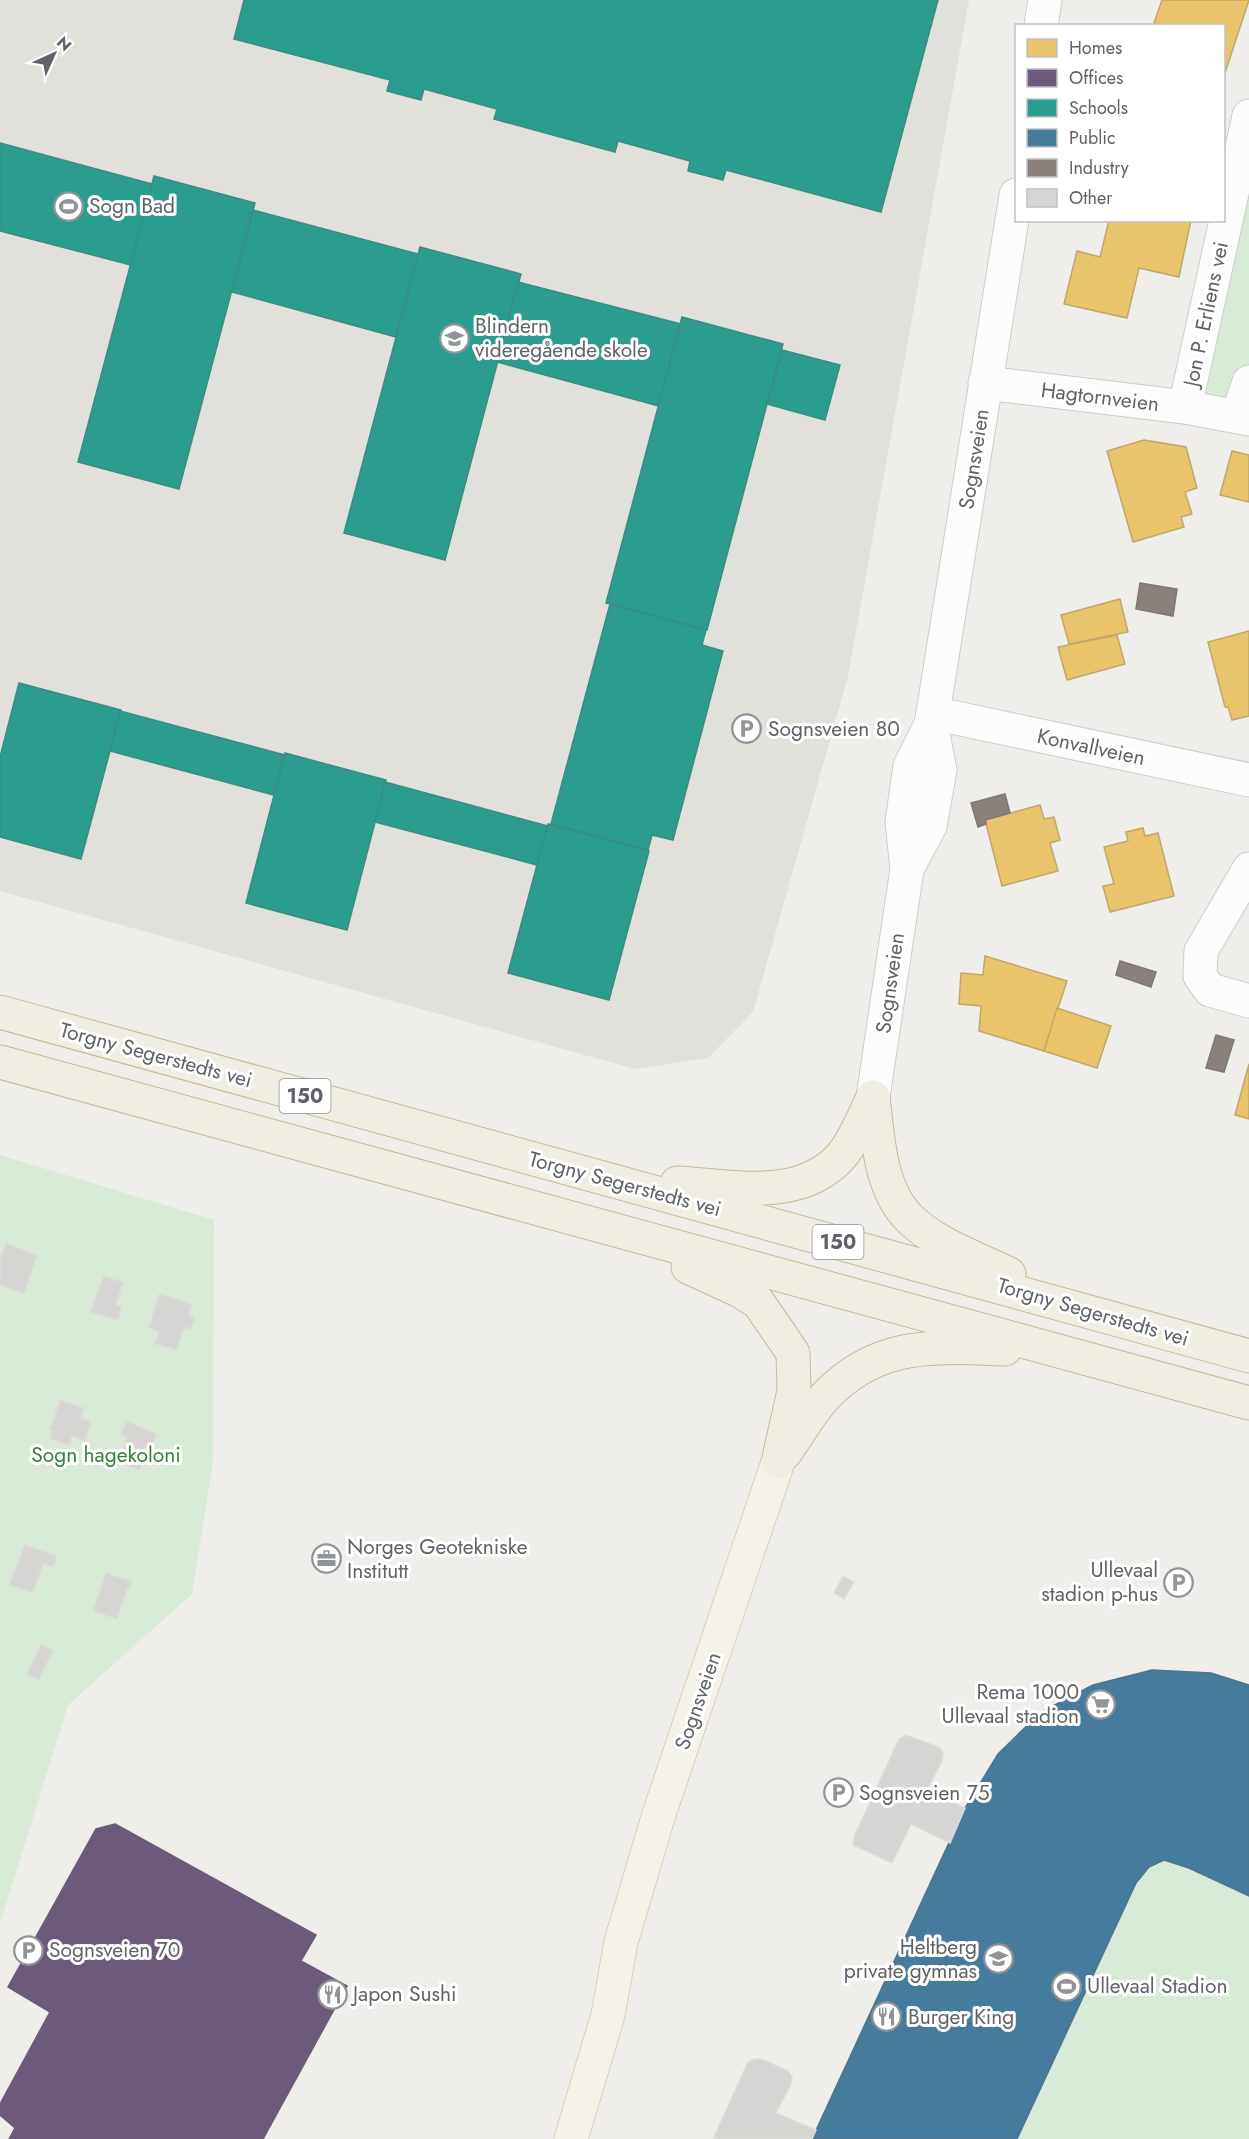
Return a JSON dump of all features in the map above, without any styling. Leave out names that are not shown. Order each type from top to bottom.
[{"type":"highway","name":"Torgny Segerstedts vei","points":[[0,1012],[1249,1356]]},
{"type":"highway","name":"150","points":[[0,1062],[1249,1403]]},
{"type":"highway","points":[[610,1180],[762,1188],[793,1186],[819,1175],[842,1155],[854,1137],[873,1097]]},
{"type":"highway","points":[[873,1097],[884,1169],[908,1217],[927,1232],[1066,1304]]},
{"type":"highway","points":[[602,1228],[738,1290],[758,1302],[793,1353],[794,1391],[778,1462]]},
{"type":"highway","points":[[778,1462],[833,1388],[869,1362],[897,1351],[942,1347],[1057,1351]]},
{"type":"main road","name":"Sognsveien","points":[[571,2139],[608,2015],[621,1942],[659,1814],[778,1462]]},
{"type":"main road","name":"Sognsveien","points":[[548,2139],[591,2008],[621,1942]]},
{"type":"street","points":[[1041,24],[1044,0]]},
{"type":"street","name":"Jon P. Erliens vei","points":[[1185,407],[1249,116]]},
{"type":"street","name":"Sognsveien","points":[[873,1097],[907,869],[930,826],[940,770],[932,718],[1015,207]]},
{"type":"street","name":"Hagtornveien","points":[[985,382],[1185,407],[1243,418]]},
{"type":"street","points":[[1243,418],[1249,382]]},
{"type":"street","name":"Konvallveien","points":[[932,718],[1249,780]]},
{"type":"street","points":[[1249,869],[1202,951],[1200,976],[1210,990],[1249,1001]]},
{"type":"shaded area","name":"Blindern videregående skole","points":[[0,0],[969,0],[848,676],[753,1012],[708,1058],[635,1069],[0,891]]},
{"type":"green space","points":[[1249,116],[1249,382],[1237,416],[1185,407]]},
{"type":"green space","name":"Sogn hagekoloni","points":[[0,1155],[214,1220],[213,1463],[192,1594],[68,1705],[0,1924]]},
{"type":"green space","name":"Ullevaal Stadion","points":[[1152,1670],[1211,1673],[1249,1685],[1249,2139],[812,2139],[965,1808],[998,1754],[1041,1712],[1093,1685]]},
{"type":"building: Homes","points":[[1162,0],[1249,0],[1225,73],[1225,24],[1154,24]]},
{"type":"building: Homes","points":[[1109,222],[1191,222],[1179,277],[1139,268],[1127,318],[1064,304],[1077,251],[1100,257]]},
{"type":"building: Homes","points":[[1144,440],[1186,447],[1197,488],[1185,492],[1192,514],[1181,517],[1184,527],[1133,542],[1107,451]]},
{"type":"building: Homes","points":[[1232,451],[1249,455],[1249,502],[1220,495]]},
{"type":"building: Homes","points":[[1120,599],[1128,632],[1069,644],[1061,615]]},
{"type":"building: Homes","points":[[1249,631],[1249,716],[1232,720],[1228,707],[1225,707],[1208,642]]},
{"type":"building: Homes","points":[[1117,635],[1125,664],[1067,680],[1058,647]]},
{"type":"building: Homes","points":[[1040,805],[1044,819],[1054,817],[1060,840],[1050,843],[1058,871],[1002,886],[985,820]]},
{"type":"building: Homes","points":[[1143,828],[1145,836],[1158,833],[1174,896],[1110,912],[1103,886],[1114,884],[1104,847],[1128,841],[1126,832]]},
{"type":"building: Homes","points":[[985,956],[1067,981],[1044,1051],[979,1031],[981,1006],[959,1004],[961,973],[983,975]]},
{"type":"building: Homes","points":[[1057,1008],[1111,1026],[1097,1068],[1044,1051]]},
{"type":"building: Homes","points":[[1249,1064],[1249,1119],[1235,1115]]},
{"type":"building: Offices","points":[[115,1824],[316,1935],[301,1961],[347,1986],[263,2139],[9,2139],[15,2128],[0,2115],[0,2104],[50,2012],[8,1987],[96,1829]]},
{"type":"building: Schools","points":[[244,0],[938,0],[881,212],[726,170],[723,180],[688,171],[690,161],[618,141],[615,152],[494,119],[497,109],[424,89],[421,100],[387,91],[390,80],[234,39]]},
{"type":"building: Schools","points":[[0,143],[152,184],[131,265],[0,231]]},
{"type":"building: Schools","points":[[154,176],[255,203],[179,489],[78,462]]},
{"type":"building: Schools","points":[[253,210],[418,254],[396,337],[232,292]]},
{"type":"building: Schools","points":[[420,247],[521,274],[445,560],[344,533]]},
{"type":"building: Schools","points":[[518,282],[681,324],[659,406],[497,362]]},
{"type":"building: Schools","points":[[682,317],[783,344],[707,630],[606,603]]},
{"type":"building: Schools","points":[[782,350],[840,365],[825,420],[767,404]]},
{"type":"building: Schools","points":[[610,604],[706,630],[702,645],[723,651],[673,840],[652,835],[648,850],[551,824]]},
{"type":"building: Schools","points":[[19,683],[121,710],[81,859],[0,837],[0,757]]},
{"type":"building: Schools","points":[[120,711],[285,755],[274,795],[110,751]]},
{"type":"building: Schools","points":[[285,753],[386,780],[347,930],[246,903]]},
{"type":"building: Schools","points":[[385,782],[548,826],[537,865],[375,822]]},
{"type":"building: Schools","points":[[548,824],[649,851],[609,1000],[508,973]]},
{"type":"building: Public","name":"Ullevaal Stadion","points":[[1152,1670],[1211,1673],[1249,1685],[1249,1896],[1189,1868],[1164,1860],[1149,1867],[1136,1883],[1017,2139],[812,2139],[965,1808],[998,1754],[1041,1712],[1093,1685]]},
{"type":"building: Industry","points":[[1140,583],[1177,589],[1173,616],[1136,609]]},
{"type":"building: Industry","points":[[1005,794],[1010,813],[985,820],[986,824],[978,827],[971,803]]},
{"type":"building: Industry","points":[[1120,961],[1156,972],[1151,987],[1116,975]]},
{"type":"building: Industry","points":[[1216,1035],[1234,1040],[1224,1072],[1206,1068]]},
{"type":"building: Other","points":[[6,1243],[37,1255],[24,1294],[0,1285],[0,1259]]},
{"type":"building: Other","points":[[104,1276],[123,1282],[116,1305],[122,1306],[118,1320],[90,1312]]},
{"type":"building: Other","points":[[159,1294],[192,1304],[189,1315],[195,1317],[191,1330],[184,1327],[177,1350],[155,1344],[159,1332],[149,1328]]},
{"type":"building: Other","points":[[60,1400],[84,1408],[81,1418],[91,1422],[85,1441],[72,1436],[69,1445],[50,1439],[53,1431],[50,1430]]},
{"type":"building: Other","points":[[126,1421],[157,1434],[139,1470],[119,1462],[127,1438],[121,1435]]},
{"type":"building: Other","points":[[25,1545],[57,1556],[53,1567],[43,1564],[33,1593],[9,1585]]},
{"type":"building: Other","points":[[106,1573],[132,1581],[117,1619],[93,1611]]},
{"type":"building: Other","points":[[843,1576],[854,1582],[844,1599],[834,1593]]},
{"type":"building: Other","points":[[41,1644],[53,1650],[39,1680],[27,1674]]},
{"type":"building: Other","points":[[906,1735],[939,1747],[943,1753],[942,1761],[927,1790],[965,1808],[950,1843],[911,1824],[892,1863],[853,1845],[854,1837],[899,1739]]},
{"type":"building: Other","points":[[762,2059],[788,2071],[792,2077],[791,2084],[776,2113],[816,2130],[812,2139],[713,2139],[748,2062]]},
{"type":"place","name":"Sogn Bad","points":[[68,206]]},
{"type":"place","name":"Blindern videregående skole","points":[[454,338]]},
{"type":"place","name":"Sognsveien 80","points":[[747,729]]},
{"type":"place","name":"Norges Geotekniske Institutt","points":[[326,1559]]},
{"type":"place","name":"Ullevaal stadion p-hus","points":[[1179,1582]]},
{"type":"place","name":"Rema 1000 Ullevaal stadion","points":[[1100,1704]]},
{"type":"place","name":"Sognsveien 75","points":[[838,1793]]},
{"type":"place","name":"Sognsveien 70","points":[[28,1950]]},
{"type":"place","name":"Heltberg private gymnas","points":[[998,1959]]},
{"type":"place","name":"Ullevaal Stadion","points":[[1066,1986]]},
{"type":"place","name":"Japon Sushi","points":[[332,1994]]},
{"type":"place","name":"Burger King","points":[[887,2017]]}]
